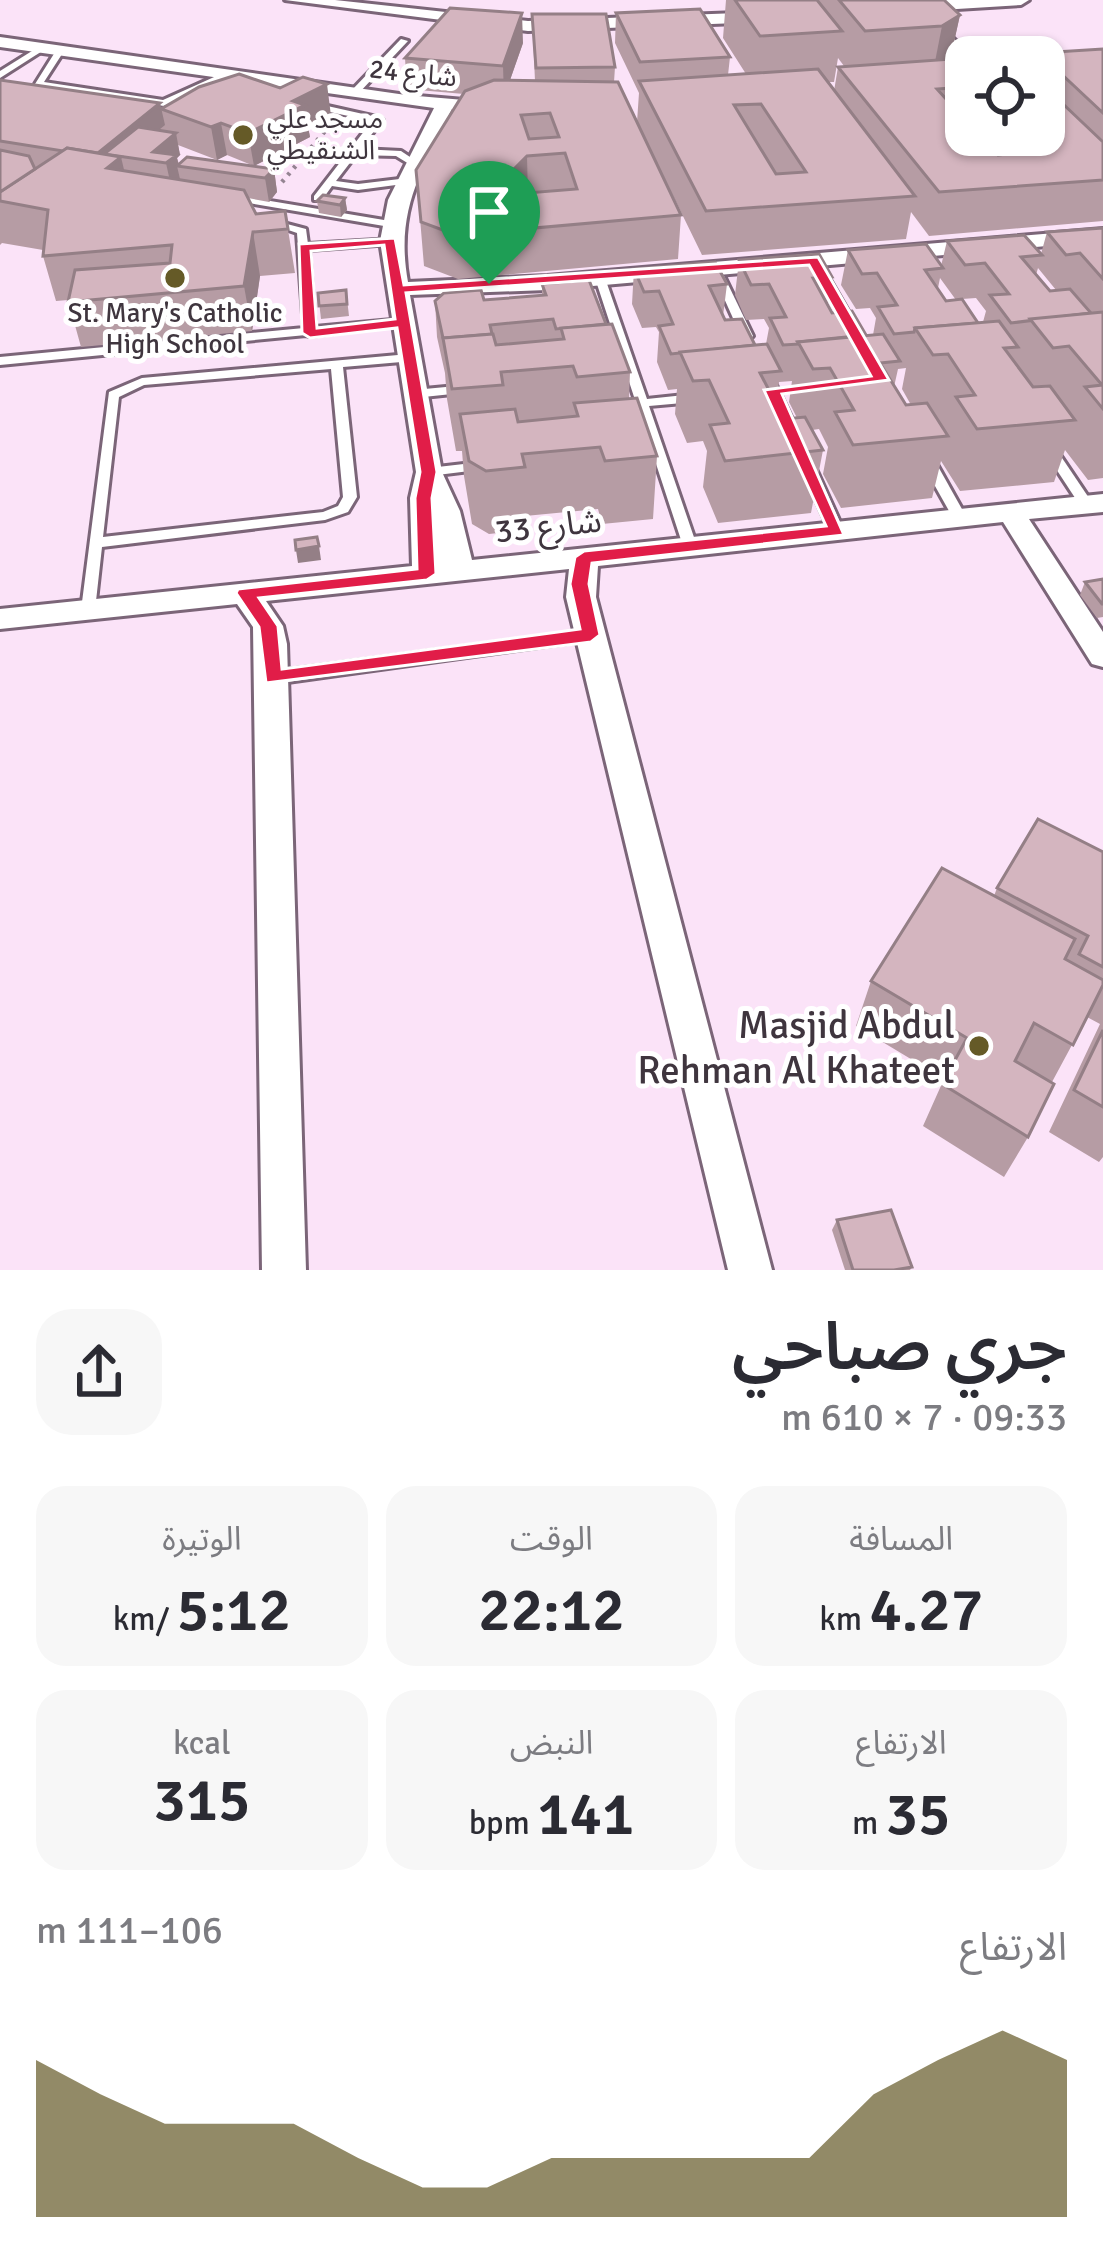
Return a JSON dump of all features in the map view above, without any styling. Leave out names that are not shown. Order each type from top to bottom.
[{"type":"street","points":[[292,0],[528,26],[774,16]]},
{"type":"street","points":[[891,9],[1021,0]]},
{"type":"street","points":[[921,6],[948,36]]},
{"type":"street","name":"شارع 24","points":[[0,42],[226,75],[260,86],[505,108]]},
{"type":"street","points":[[455,105],[414,169],[390,232],[429,472],[446,511],[460,570]]},
{"type":"street","points":[[400,305],[547,283],[1013,249],[1103,235]]},
{"type":"street","points":[[427,574],[423,498],[429,472]]},
{"type":"street","name":"شارع 33","points":[[0,619],[1011,512],[1097,510]]},
{"type":"street","points":[[1011,512],[1103,656]]},
{"type":"street","points":[[584,557],[580,584],[591,635],[750,1270]]},
{"type":"street","points":[[245,593],[268,626],[273,678],[284,1270]]},
{"type":"lane","points":[[355,93],[404,40]]},
{"type":"lane","points":[[0,75],[51,50]]},
{"type":"lane","points":[[51,50],[38,84],[158,103],[226,75]]},
{"type":"lane","points":[[298,104],[377,120],[318,198]]},
{"type":"lane","points":[[329,183],[358,188],[414,169],[398,153],[354,152]]},
{"type":"lane","points":[[202,193],[390,232]]},
{"type":"lane","points":[[263,220],[298,227],[304,247],[310,333]]},
{"type":"lane","points":[[304,247],[390,232]]},
{"type":"lane","points":[[813,260],[860,342]]},
{"type":"lane","points":[[716,268],[754,352]]},
{"type":"lane","points":[[600,278],[690,546]]},
{"type":"lane","points":[[0,361],[310,333],[400,305]]},
{"type":"lane","points":[[88,610],[113,394],[121,388],[409,358]]},
{"type":"lane","points":[[95,543],[325,516],[343,509],[350,497],[337,364]]},
{"type":"lane","points":[[763,371],[837,531]]},
{"type":"lane","points":[[610,376],[632,374]]},
{"type":"lane","points":[[414,394],[482,388]]},
{"type":"lane","points":[[750,392],[794,388]]},
{"type":"lane","points":[[642,403],[707,396]]},
{"type":"lane","points":[[1040,437],[1097,510]]},
{"type":"lane","points":[[634,450],[657,448]]},
{"type":"lane","points":[[921,449],[960,518]]},
{"type":"lane","points":[[429,472],[500,464]]},
{"type":"lane","points":[[273,678],[591,635]]},
{"type":"path","points":[[282,182],[343,110]]},
{"type":"building","points":[[735,0],[817,0],[842,31],[760,36]]},
{"type":"building","points":[[839,0],[944,0],[960,15],[942,26],[865,31]]},
{"type":"building","points":[[450,8],[522,13],[503,66],[405,58]]},
{"type":"building","points":[[700,9],[730,57],[640,62],[616,13]]},
{"type":"building","points":[[532,14],[606,14],[615,67],[536,68]]},
{"type":"building","points":[[1103,49],[1103,113],[1065,77],[1065,51]]},
{"type":"building","points":[[945,59],[945,88],[937,89],[945,98],[945,156],[1065,156],[1065,106],[1103,142],[1103,180],[939,192],[838,67]]},
{"type":"building","points":[[818,69],[915,196],[706,211],[639,81]],"holes":[[[761,104],[806,172],[776,174],[734,105]]]},
{"type":"building","points":[[239,74],[280,88],[303,77],[327,84],[293,101],[305,105],[248,133],[221,123],[211,127],[161,109],[199,87]]},
{"type":"building","points":[[0,80],[160,103],[98,153],[63,151],[0,141]]},
{"type":"building","points":[[494,80],[618,82],[681,215],[456,235],[421,222],[416,170],[465,91]],"holes":[[[550,113],[559,137],[529,139],[521,115]],[[565,153],[577,189],[515,194],[509,174],[527,156]]]},
{"type":"building","points":[[138,127],[176,133],[153,152],[177,155],[166,163],[104,154]]},
{"type":"building","points":[[67,148],[121,157],[107,168],[244,190],[256,214],[285,211],[288,229],[253,232],[244,286],[68,302],[75,270],[170,263],[172,245],[43,256],[48,210],[0,201],[0,192]]},
{"type":"building","points":[[0,150],[29,156],[35,169],[0,192]]},
{"type":"building","points":[[187,157],[274,169],[265,178],[177,166]]},
{"type":"building","points":[[323,195],[345,198],[340,205],[317,201]]},
{"type":"building","points":[[1103,228],[1103,279],[1080,253],[1066,255],[1047,232]]},
{"type":"building","points":[[1024,235],[1042,255],[1021,257],[1050,291],[1070,289],[1091,313],[1011,323],[990,295],[1009,294],[985,263],[965,265],[947,241]]},
{"type":"building","points":[[926,244],[943,268],[925,270],[946,301],[962,299],[978,323],[894,334],[878,307],[897,305],[877,273],[862,274],[848,250]]},
{"type":"building","points":[[819,254],[832,277],[813,278],[832,313],[852,311],[866,335],[783,345],[770,318],[786,317],[769,284],[751,285],[739,260]]},
{"type":"building","points":[[715,262],[727,284],[709,286],[725,320],[742,319],[755,345],[671,354],[659,326],[673,324],[659,291],[644,292],[634,269]]},
{"type":"building","points":[[589,280],[606,324],[556,329],[553,319],[490,325],[492,334],[443,338],[435,301],[444,293],[481,290],[484,300],[546,295],[542,284]]},
{"type":"building","points":[[346,290],[347,304],[319,306],[318,293]]},
{"type":"building","points":[[1103,312],[1103,409],[1085,387],[1102,385],[1069,346],[1053,348],[1030,319]]},
{"type":"building","points":[[999,321],[1018,347],[1004,348],[1033,387],[1050,386],[1075,420],[977,429],[956,397],[975,395],[948,354],[933,355],[915,328]]},
{"type":"building","points":[[612,324],[630,372],[577,377],[573,366],[501,372],[503,385],[452,389],[443,338],[493,334],[496,345],[564,339],[561,328]]},
{"type":"building","points":[[883,334],[900,361],[880,363],[906,405],[927,403],[948,436],[853,445],[835,412],[854,410],[830,368],[813,369],[798,342]]},
{"type":"building","points":[[767,344],[781,371],[760,373],[784,419],[805,417],[823,450],[725,461],[710,425],[729,423],[709,380],[693,381],[680,352]]},
{"type":"building","points":[[637,398],[657,456],[605,461],[600,447],[522,454],[525,467],[486,471],[469,461],[460,414],[515,409],[518,422],[578,416],[574,403]]},
{"type":"building","points":[[317,537],[319,546],[296,550],[295,540]]},
{"type":"building","points":[[1103,579],[1103,604],[1102,604],[1085,582]]},
{"type":"building","points":[[1038,819],[1103,852],[1103,967],[1079,954],[1088,936],[997,888]]},
{"type":"building","points":[[942,868],[1075,939],[1065,959],[1103,980],[1073,1045],[1034,1023],[1015,1061],[1054,1084],[1028,1137],[942,1084],[967,1038],[871,981]]},
{"type":"building","points":[[1103,1030],[1103,1107],[1074,1090]]},
{"type":"building","points":[[891,1210],[912,1267],[853,1270],[837,1220]]},
{"type":"place","name":"مسجد علي الشنقيطي","points":[[243,135]]},
{"type":"place","name":"St. Mary's Catholic High School","points":[[175,278]]},
{"type":"place","name":"Masjid Abdul Rehman Al Khateet","points":[[979,1046]]},
{"type":"route","points":[[489,284],[398,289],[403,322],[310,333],[304,247],[390,241],[398,289],[409,358],[414,394],[429,472],[423,498],[427,574],[245,593],[268,626],[273,678],[591,635],[581,597],[584,557],[837,531],[772,390],[881,380],[813,260],[489,284]]}]
